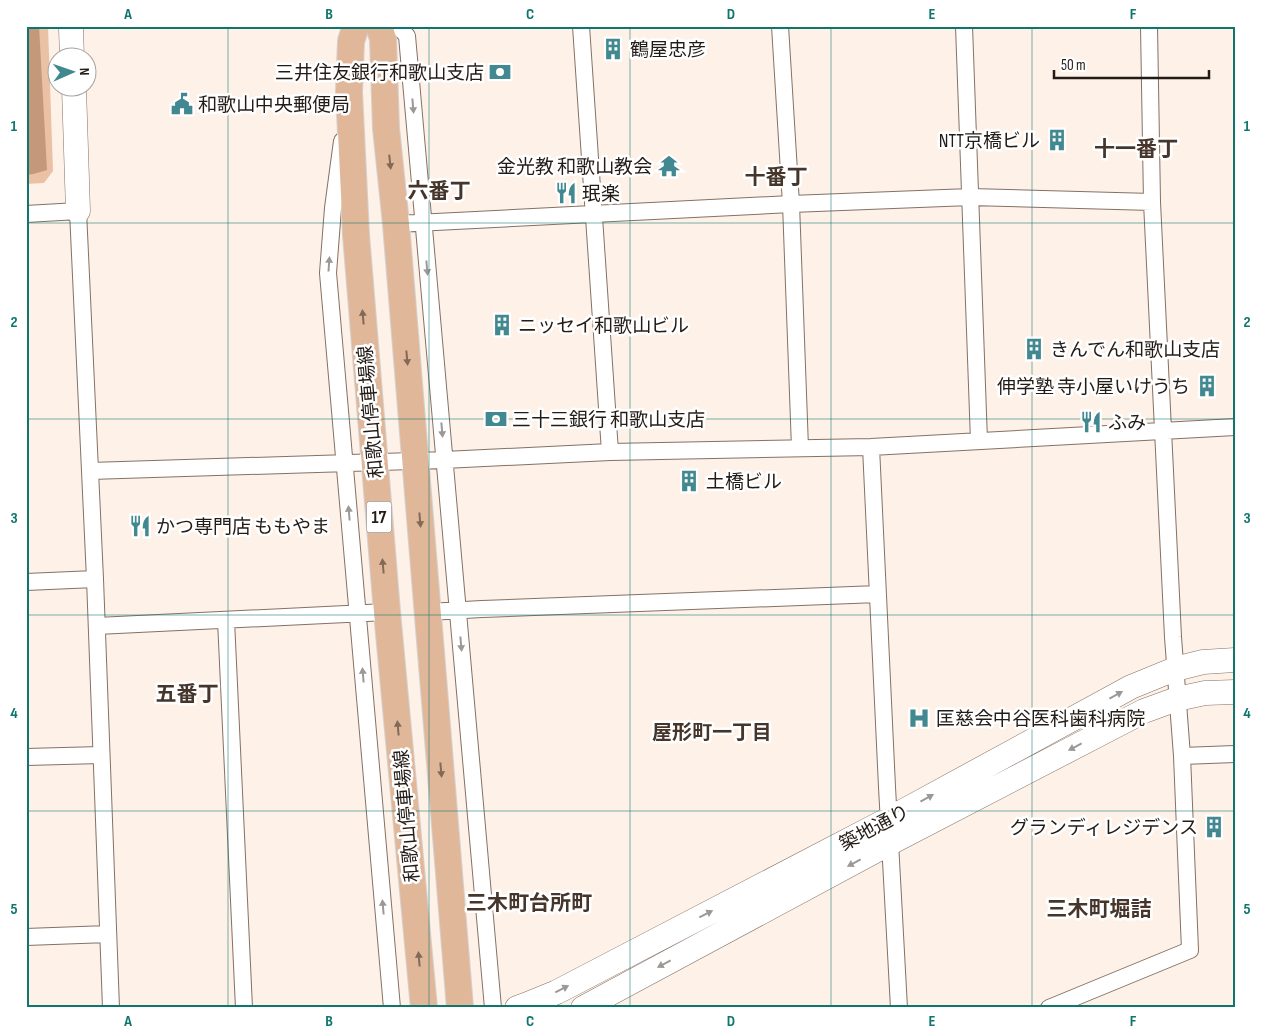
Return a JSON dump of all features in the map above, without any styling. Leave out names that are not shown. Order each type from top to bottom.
[{"type":"main road","name":"和歌山停車場線","points":[[356,26],[351,41],[349,92],[356,235],[387,612],[424,1008]]},
{"type":"main road","name":"和歌山停車場線","points":[[379,26],[383,39],[386,128],[416,460],[460,1008]]},
{"type":"street","points":[[72,26],[72,48]]},
{"type":"street","points":[[398,26],[407,36],[493,1008]]},
{"type":"street","points":[[581,26],[610,452]]},
{"type":"street","points":[[780,26],[791,204],[800,448]]},
{"type":"street","points":[[964,26],[979,441]]},
{"type":"street","points":[[1049,1008],[1190,950],[1182,756],[1175,669],[1152,202],[1149,26]]},
{"type":"street","points":[[349,92],[333,208],[328,273],[392,1008]]},
{"type":"street","points":[[74,98],[111,1008]]},
{"type":"street","points":[[396,224],[970,197],[1152,202]]},
{"type":"street","points":[[26,214],[78,211]]},
{"type":"street","points":[[90,471],[444,460],[610,452],[872,447],[1235,427]]},
{"type":"street","points":[[872,447],[899,1008]]},
{"type":"street","points":[[26,582],[95,579]]},
{"type":"street","points":[[428,612],[878,594]]},
{"type":"street","points":[[97,626],[387,612]]},
{"type":"street","points":[[226,620],[244,1008]]},
{"type":"street","name":"築地通り","points":[[517,1008],[557,992],[889,819],[1130,687],[1175,669],[1204,662],[1235,660]]},
{"type":"street","name":"築地通り","points":[[583,1008],[1144,710],[1177,699],[1205,693],[1235,692]]},
{"type":"street","points":[[1182,756],[1235,754]]},
{"type":"street","points":[[26,757],[102,755]]},
{"type":"street","points":[[26,937],[108,934]]},
{"type":"shaded area","points":[[26,26],[48,26],[48,98],[50,98],[53,171],[44,183],[26,184]]},
{"type":"shaded area","points":[[26,26],[39,26],[47,170],[26,175]]},
{"type":"place","name":"鶴屋忠彦","points":[[613,49]]},
{"type":"place","name":"三井住友銀行和歌山支店","points":[[500,72]]},
{"type":"place","name":"和歌山中央郵便局","points":[[182,104]]},
{"type":"place","name":"NTT京橋ビル","points":[[1057,140]]},
{"type":"place","name":"金光教 和歌山教会","points":[[669,166]]},
{"type":"place","name":"珉楽","points":[[566,193]]},
{"type":"place","name":"ニッセイ和歌山ビル","points":[[502,325]]},
{"type":"place","name":"きんでん和歌山支店","points":[[1034,349]]},
{"type":"place","name":"伸学塾 寺小屋いけうち","points":[[1207,386]]},
{"type":"place","name":"三十三銀行 和歌山支店","points":[[496,419]]},
{"type":"place","name":"ふみ","points":[[1091,422]]},
{"type":"place","name":"土橋ビル","points":[[689,481]]},
{"type":"place","name":"かつ専門店 ももやま","points":[[140,526]]},
{"type":"place","name":"匡慈会中谷医科歯科病院","points":[[919,718]]},
{"type":"place","name":"グランディレジデンス","points":[[1214,827]]},
{"type":"district","name":"十一番丁","points":[[1136,149]]},
{"type":"district","name":"十番丁","points":[[776,177]]},
{"type":"district","name":"六番丁","points":[[439,191]]},
{"type":"district","name":"五番丁","points":[[187,694]]},
{"type":"district","name":"屋形町一丁目","points":[[712,732]]},
{"type":"district","name":"三木町台所町","points":[[529,903]]},
{"type":"district","name":"三木町堀詰","points":[[1099,909]]}]
